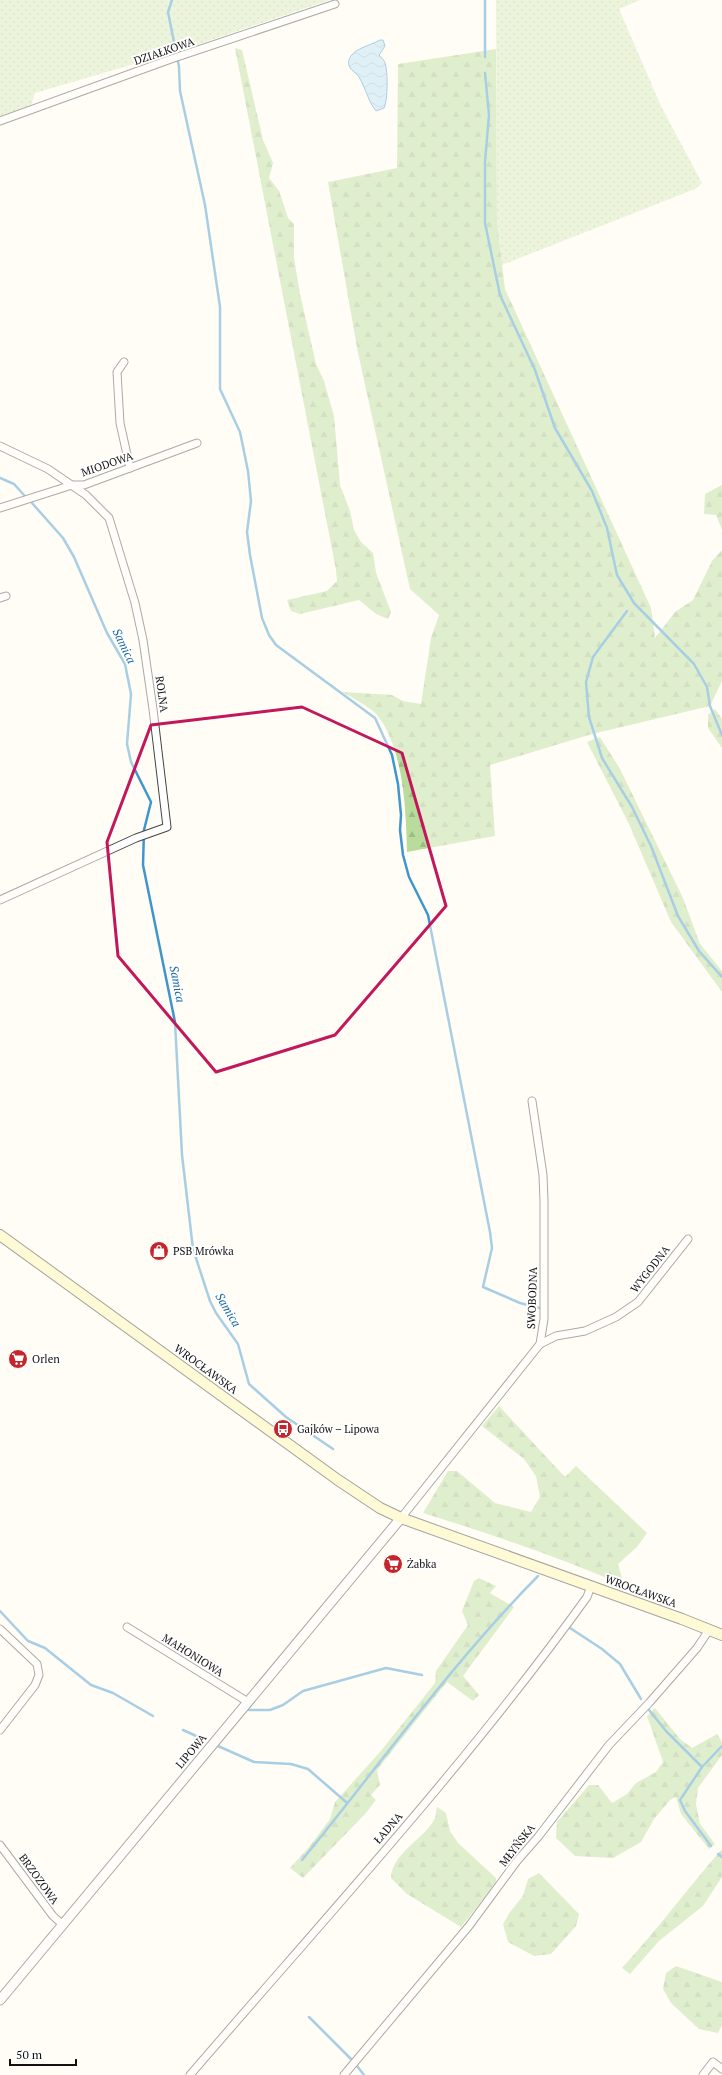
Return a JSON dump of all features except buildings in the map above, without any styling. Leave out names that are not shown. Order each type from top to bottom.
[{"type":"main road","name":"WROCŁAWSKA","points":[[0,1235],[338,1480],[380,1508],[401,1518],[722,1635]]},
{"type":"street","name":"DZIAŁKOWA","points":[[0,121],[171,59],[335,4]]},
{"type":"street","points":[[124,362],[117,372],[120,423],[130,468]]},
{"type":"street","name":"MIODOWA","points":[[0,508],[72,485],[84,485],[197,443]]},
{"type":"street","name":"ROLNA","points":[[0,446],[48,469],[86,495],[109,518],[135,603],[153,709],[167,823],[167,827],[145,835],[0,900]]},
{"type":"street","name":"SWOBODNA","points":[[401,1518],[540,1344],[544,1320],[544,1200],[532,1102]]},
{"type":"street","name":"WYGODNA","points":[[540,1344],[556,1336],[584,1331],[610,1320],[638,1302],[688,1239]]},
{"type":"street","name":"LIPOWA","points":[[0,2000],[401,1518]]},
{"type":"street","name":"ŁADNA","points":[[190,2075],[428,1799],[539,1663],[587,1597],[591,1586]]},
{"type":"street","name":"MAHONIOWA","points":[[127,1627],[248,1702]]},
{"type":"street","points":[[0,1629],[37,1664],[39,1675],[35,1685],[0,1730]]},
{"type":"street","name":"MŁYŃSKA","points":[[344,2075],[469,1926],[517,1861],[538,1837],[609,1745],[649,1703],[697,1648],[709,1630]]},
{"type":"street","name":"BRZOZOWA","points":[[0,1845],[53,1916],[62,1924]]},
{"type":"street","points":[[703,2075],[714,2062],[722,2069]]},
{"type":"highlighted area","points":[[302,707],[402,753],[446,906],[335,1035],[216,1072],[118,956],[107,842],[151,725]]},
{"type":"green space","points":[[0,0],[330,0],[172,53],[35,93],[31,106],[0,117]]},
{"type":"green space","points":[[496,0],[640,0],[619,9],[662,108],[702,183],[695,189],[502,265],[497,222]]},
{"type":"green space","points":[[235,48],[242,50],[263,140],[273,163],[269,178],[279,191],[288,218],[294,224],[294,258],[300,294],[316,364],[324,381],[334,416],[340,485],[350,511],[354,530],[361,542],[373,553],[376,573],[391,612],[388,619],[376,614],[359,600],[300,614],[291,611],[287,600],[327,591],[337,581],[336,570]]},
{"type":"green space","points":[[496,49],[497,222],[505,289],[651,608],[655,638],[675,612],[693,600],[712,561],[722,550],[722,681],[710,706],[592,734],[490,765],[495,836],[407,852],[406,818],[402,781],[393,746],[387,730],[378,716],[367,706],[343,692],[392,695],[403,701],[421,704],[431,638],[439,615],[410,589],[358,353],[328,182],[397,168],[398,64]]},
{"type":"green space","points":[[722,485],[722,530],[716,515],[704,514],[705,494]]},
{"type":"green space","points":[[715,709],[722,719],[722,748],[708,728],[708,715]]},
{"type":"green space","points":[[600,737],[620,769],[683,898],[700,944],[722,971],[722,992],[671,922],[629,824],[587,742]]},
{"type":"green space","points":[[499,1406],[565,1477],[576,1466],[647,1533],[637,1547],[618,1564],[624,1585],[524,1546],[423,1513],[448,1471],[457,1471],[495,1503],[531,1512],[540,1497],[536,1476],[524,1459],[482,1426]]},
{"type":"green space","points":[[479,1578],[496,1586],[490,1593],[514,1607],[463,1676],[479,1695],[473,1701],[447,1682],[377,1770],[380,1785],[371,1795],[376,1800],[365,1814],[303,1878],[290,1868],[309,1847],[330,1819],[335,1802],[380,1752],[435,1683],[436,1671],[468,1625],[462,1611],[474,1581]]},
{"type":"green space","points":[[655,1708],[680,1739],[692,1748],[717,1734],[722,1742],[722,1755],[698,1788],[696,1804],[700,1824],[715,1844],[709,1849],[681,1814],[676,1797],[670,1800],[654,1819],[641,1842],[613,1858],[575,1856],[556,1838],[557,1822],[589,1785],[598,1785],[612,1803],[627,1794],[636,1783],[656,1772],[663,1762],[647,1716]]},
{"type":"green space","points":[[437,1807],[446,1813],[450,1831],[458,1843],[496,1878],[496,1883],[461,1927],[407,1894],[391,1878],[393,1869],[402,1854],[423,1834],[434,1820]]},
{"type":"green space","points":[[722,1849],[722,1877],[703,1906],[659,1941],[630,1974],[622,1968],[647,1939]]},
{"type":"green space","points":[[539,1873],[579,1914],[576,1926],[551,1954],[534,1956],[508,1942],[503,1924],[510,1912],[523,1896],[528,1879]]},
{"type":"green space","points":[[676,1966],[722,1982],[722,2025],[718,2033],[699,2029],[671,2003],[663,1989],[666,1973]]},
{"type":"water","points":[[383,40],[385,46],[379,55],[384,61],[386,67],[387,93],[384,108],[376,111],[359,77],[350,68],[349,61],[354,52]]},
{"type":"waterway","points":[[172,0],[168,12],[179,67],[180,91],[205,205],[220,307],[220,389],[240,432],[248,471],[251,501],[247,532],[262,618],[269,635],[276,645],[375,718],[392,755],[398,784],[401,815],[400,830],[403,855],[409,877],[428,915],[490,1232],[492,1248],[483,1287],[520,1303],[539,1308]]},
{"type":"waterway","points":[[485,0],[485,57]]},
{"type":"waterway","points":[[485,73],[489,115],[485,162],[485,223],[500,295],[535,370],[555,428],[592,491],[607,528],[617,575],[634,603],[694,664],[707,687],[710,706],[722,735]]},
{"type":"waterway","name":"Samica","points":[[0,478],[14,484],[24,495]]},
{"type":"waterway","name":"Samica","points":[[32,503],[63,538],[74,557],[107,633],[125,664],[131,694],[127,744],[131,762],[151,802],[144,830],[143,865],[175,1022],[182,1155],[193,1249],[210,1301],[216,1313],[238,1344],[249,1384],[286,1417],[333,1449]]},
{"type":"waterway","points":[[627,611],[593,657],[586,682],[589,717],[602,758],[632,807],[651,846],[678,916],[699,951],[722,977]]},
{"type":"waterway","points":[[302,1860],[475,1644],[538,1576]]},
{"type":"waterway","points":[[0,1611],[28,1641],[45,1648],[91,1685],[113,1693],[153,1716]]},
{"type":"waterway","points":[[570,1628],[602,1649],[620,1664],[641,1699]]},
{"type":"waterway","points":[[249,1710],[270,1710],[283,1705],[303,1691],[386,1668],[422,1675]]},
{"type":"waterway","points":[[649,1710],[666,1731],[702,1767]]},
{"type":"waterway","points":[[183,1730],[205,1740]]},
{"type":"waterway","points":[[218,1746],[254,1762],[291,1764],[308,1769],[346,1802]]},
{"type":"waterway","points":[[711,1846],[685,1811],[680,1800],[702,1767],[722,1746]]},
{"type":"waterway","points":[[718,1854],[722,1857]]},
{"type":"waterway","points":[[309,2017],[351,2059]]},
{"type":"waterway","points":[[357,2066],[364,2075]]},
{"type":"place","name":"PSB Mrówka","points":[[159,1251]]},
{"type":"place","name":"Orlen","points":[[18,1359]]},
{"type":"place","name":"Gajków – Lipowa","points":[[283,1429]]},
{"type":"place","name":"Żabka","points":[[393,1564]]}]
